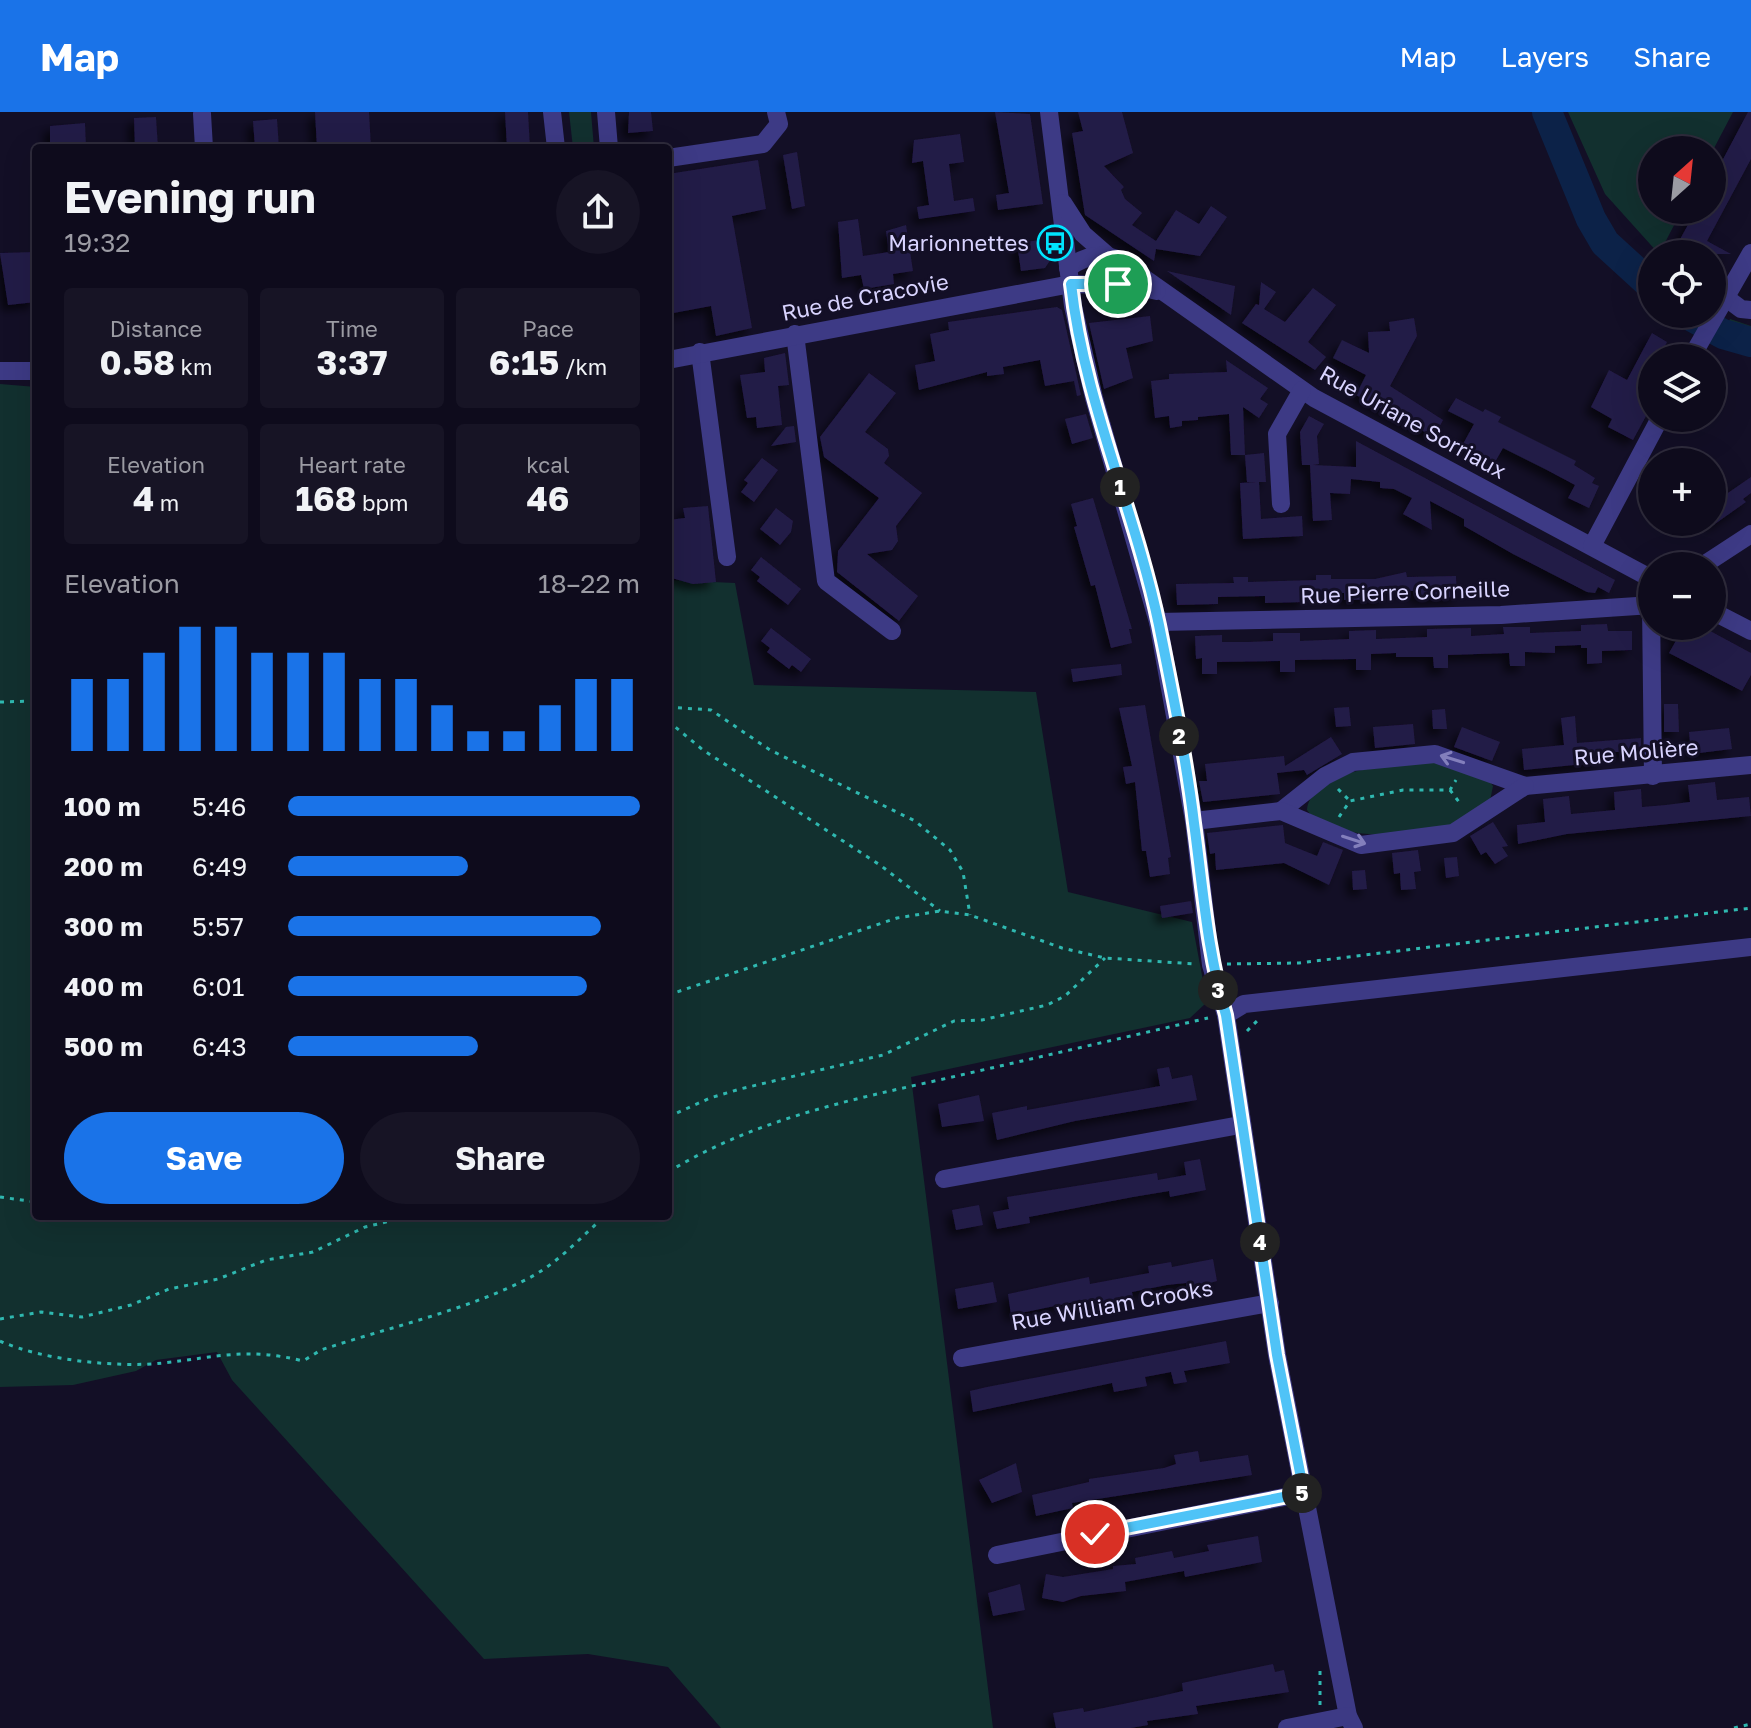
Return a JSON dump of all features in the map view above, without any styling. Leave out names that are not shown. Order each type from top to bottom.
[{"type":"street","points":[[552,112],[556,144]]},
{"type":"street","points":[[606,112],[609,144]]},
{"type":"street","points":[[672,157],[763,144],[779,124],[776,112]]},
{"type":"street","points":[[1049,112],[1062,202],[1061,223],[1075,279],[1094,398],[1158,622],[1194,821],[1211,965],[1226,1015],[1240,1125],[1270,1303],[1304,1493],[1351,1722],[1287,1728]]},
{"type":"street","points":[[202,114],[204,144]]},
{"type":"street","name":"Rue Uriane Sorriaux","points":[[1062,202],[1083,234],[1107,255],[1130,266],[1302,390],[1638,571]]},
{"type":"street","points":[[1726,296],[1751,253]]},
{"type":"street","points":[[1075,279],[1094,278],[1107,255]]},
{"type":"street","name":"Rue Uriane Sorriaux","points":[[1075,279],[1161,291]]},
{"type":"street","name":"Rue de Cracovie","points":[[672,359],[1075,279]]},
{"type":"street","points":[[1726,305],[1751,310]]},
{"type":"street","points":[[795,334],[826,581],[892,631]]},
{"type":"street","points":[[700,352],[727,557]]},
{"type":"street","points":[[0,371],[32,371]]},
{"type":"street","points":[[1281,504],[1277,434],[1302,390]]},
{"type":"street","points":[[1592,546],[1653,432]]},
{"type":"street","points":[[1723,552],[1751,534]]},
{"type":"street","name":"Rue Pierre Corneille","points":[[1158,622],[1501,615],[1638,606]]},
{"type":"street","points":[[1726,618],[1751,631]]},
{"type":"street","points":[[1652,640],[1653,776]]},
{"type":"street","name":"Rue Molière","points":[[1281,811],[1325,776],[1353,762],[1435,754],[1525,786],[1751,765]]},
{"type":"street","name":"Rue Molière","points":[[1194,821],[1281,811],[1361,845],[1453,833],[1525,786]]},
{"type":"street","points":[[1226,1015],[1244,1004],[1751,947]]},
{"type":"street","points":[[944,1179],[1240,1125]]},
{"type":"street","name":"Rue William Crooks","points":[[962,1358],[1270,1303]]},
{"type":"street","points":[[997,1555],[1304,1493]]},
{"type":"path","points":[[0,702],[32,701]]},
{"type":"path","points":[[672,707],[711,710],[770,750],[915,821],[950,850],[963,872],[970,915]]},
{"type":"path","points":[[672,724],[703,750],[880,865],[940,911]]},
{"type":"path","points":[[1333,832],[1343,807],[1350,801],[1403,790],[1450,790],[1466,763]]},
{"type":"path","points":[[672,994],[897,918],[940,911],[970,915],[1062,948],[1105,958],[1211,965],[1299,963],[1751,908]]},
{"type":"path","points":[[672,1115],[740,1089],[883,1055],[954,1021],[982,1020],[1047,1005],[1065,996],[1105,958]]},
{"type":"path","points":[[672,1170],[700,1152],[755,1129],[837,1101],[1226,1015]]},
{"type":"path","points":[[0,1197],[32,1201]]},
{"type":"path","points":[[0,1319],[41,1312],[82,1317],[131,1305],[169,1289],[218,1279],[266,1260],[313,1252],[365,1227],[395,1220]]},
{"type":"path","points":[[0,1341],[16,1348],[109,1364],[164,1363],[258,1351],[303,1361],[321,1350],[451,1308],[529,1278],[552,1264],[601,1220]]},
{"type":"path","points":[[1734,1728],[1751,1724]]},
{"type":"green space","points":[[569,112],[591,112],[594,144],[573,144]]},
{"type":"green space","points":[[1568,112],[1733,112],[1720,136],[1638,136],[1638,224],[1675,224],[1666,240],[1646,240],[1605,194]]},
{"type":"green space","points":[[1730,319],[1751,326],[1751,337],[1726,328]]},
{"type":"green space","points":[[0,384],[32,387],[32,1220],[672,1220],[672,580],[735,583],[754,685],[1036,692],[1068,892],[1192,922],[1207,1002],[1190,1018],[911,1077],[993,1728],[721,1728],[668,1667],[588,1654],[484,1659],[232,1380],[217,1352],[156,1360],[136,1371],[73,1385],[0,1387]]},
{"type":"green space","points":[[1444,759],[1488,779],[1493,786],[1490,801],[1448,828],[1394,835],[1352,832],[1333,828],[1307,810],[1313,795],[1344,775],[1387,765]]},
{"type":"water","points":[[1726,328],[1751,337],[1751,348],[1720,339]]},
{"type":"building","points":[[315,112],[369,112],[371,144],[317,144]]},
{"type":"building","points":[[505,112],[528,112],[530,144],[507,144]]},
{"type":"building","points":[[629,112],[651,112],[653,131],[628,133]]},
{"type":"building","points":[[995,112],[1030,114],[1043,204],[998,210],[996,195],[1009,193]]},
{"type":"building","points":[[1078,112],[1122,112],[1133,153],[1104,166],[1124,187],[1121,190],[1125,199],[1142,213],[1132,225],[1156,241],[1176,210],[1199,224],[1211,206],[1227,217],[1200,256],[1156,249],[1154,261],[1085,215],[1072,133],[1083,131]]},
{"type":"building","points":[[1748,112],[1751,112],[1751,159],[1726,206],[1726,154]]},
{"type":"building","points":[[156,117],[158,144],[135,144],[134,118]]},
{"type":"building","points":[[277,119],[279,144],[255,144],[253,121]]},
{"type":"building","points":[[85,123],[86,144],[50,144],[50,126]]},
{"type":"building","points":[[960,134],[964,162],[949,164],[954,201],[973,198],[975,211],[919,219],[917,207],[929,205],[923,161],[912,163],[914,140]]},
{"type":"building","points":[[797,152],[805,206],[792,209],[783,155]]},
{"type":"building","points":[[758,160],[766,209],[732,216],[752,328],[716,336],[711,306],[672,313],[672,173]]},
{"type":"building","points":[[858,219],[863,256],[889,252],[886,231],[906,225],[913,271],[893,274],[894,284],[864,289],[861,275],[842,278],[838,222]]},
{"type":"building","points":[[1688,224],[1716,224],[1708,240],[1680,240]]},
{"type":"building","points":[[1048,239],[1051,259],[1045,268],[1021,271],[1017,243]]},
{"type":"building","points":[[32,252],[32,302],[8,305],[0,253]]},
{"type":"building","points":[[1167,271],[1235,286],[1231,315]]},
{"type":"building","points":[[1261,282],[1276,292],[1264,309],[1285,322],[1313,288],[1336,305],[1308,342],[1326,357],[1315,370],[1242,323],[1256,304],[1259,305]]},
{"type":"building","points":[[1057,307],[1062,310],[1081,395],[1077,396],[1074,381],[1045,386],[1040,360],[1003,367],[1004,374],[987,376],[987,372],[919,390],[915,365],[935,361],[930,334],[949,330],[948,322]]},
{"type":"building","points":[[1150,316],[1153,341],[1126,348],[1133,378],[1104,389],[1089,323]]},
{"type":"building","points":[[1414,318],[1417,336],[1390,386],[1443,420],[1434,437],[1356,395],[1366,375],[1333,358],[1342,340],[1369,353],[1368,332],[1390,331],[1389,322]]},
{"type":"building","points":[[1652,333],[1667,342],[1666,344],[1646,344]]},
{"type":"building","points":[[785,353],[789,385],[778,386],[782,425],[757,428],[756,417],[747,418],[740,375],[765,372],[764,358]]},
{"type":"building","points":[[1638,359],[1638,431],[1633,440],[1608,427],[1612,419],[1591,407],[1609,370],[1627,380]]},
{"type":"building","points":[[1226,360],[1268,388],[1260,399],[1268,404],[1259,418],[1243,407],[1245,455],[1231,455],[1229,414],[1198,417],[1198,420],[1182,421],[1182,426],[1170,428],[1169,416],[1155,418],[1151,381],[1169,379],[1169,374],[1227,372]]},
{"type":"building","points":[[869,373],[896,393],[865,432],[888,449],[889,456],[884,463],[922,493],[896,526],[898,541],[892,550],[867,554],[918,596],[899,621],[837,572],[838,551],[879,498],[824,457],[820,437]]},
{"type":"building","points":[[1456,398],[1501,417],[1498,422],[1576,461],[1574,465],[1595,478],[1592,483],[1599,486],[1589,508],[1568,498],[1575,485],[1545,469],[1503,448],[1495,462],[1463,444],[1474,424],[1448,411]]},
{"type":"building","points":[[1086,414],[1093,438],[1072,444],[1065,419]]},
{"type":"building","points":[[1309,416],[1324,424],[1317,436],[1319,464],[1313,465],[1356,467],[1356,441],[1615,580],[1609,593],[1598,587],[1595,593],[1587,592],[1513,554],[1464,526],[1464,519],[1430,501],[1432,530],[1403,514],[1412,498],[1394,489],[1380,488],[1380,482],[1351,479],[1350,494],[1330,493],[1332,520],[1313,521],[1310,465],[1302,465],[1300,432]]},
{"type":"building","points":[[794,426],[796,442],[771,446],[786,427]]},
{"type":"building","points":[[1264,453],[1266,482],[1259,482],[1261,519],[1302,516],[1303,536],[1243,539],[1240,483],[1256,482],[1247,482],[1245,455]]},
{"type":"building","points":[[762,458],[778,470],[754,502],[741,492],[748,483],[744,480]]},
{"type":"building","points":[[1751,477],[1751,493],[1743,499],[1746,502],[1726,516],[1726,494]]},
{"type":"building","points":[[1093,498],[1132,629],[1129,629],[1132,643],[1111,648],[1095,585],[1091,586],[1074,527],[1077,526],[1071,504]]},
{"type":"building","points":[[708,506],[716,582],[693,584],[672,578],[672,520],[685,518],[683,508]]},
{"type":"building","points":[[776,508],[793,521],[791,532],[780,545],[760,529]]},
{"type":"building","points":[[761,557],[801,589],[788,605],[757,581],[760,577],[751,570]]},
{"type":"building","points":[[1406,572],[1407,577],[1456,576],[1457,597],[1417,598],[1416,591],[1400,591],[1385,592],[1385,599],[1344,600],[1344,593],[1305,594],[1305,602],[1265,603],[1265,596],[1218,597],[1218,604],[1177,605],[1176,584],[1234,583],[1233,577],[1248,577],[1248,582],[1316,580],[1316,575],[1331,575],[1331,579],[1375,579]]},
{"type":"building","points":[[1607,624],[1608,631],[1632,631],[1632,650],[1602,651],[1602,663],[1587,664],[1587,648],[1581,648],[1581,645],[1555,646],[1555,653],[1525,652],[1525,666],[1510,666],[1509,653],[1448,655],[1448,668],[1434,668],[1433,657],[1396,657],[1396,653],[1371,654],[1371,670],[1356,670],[1356,659],[1295,660],[1295,672],[1280,672],[1280,661],[1217,662],[1217,674],[1202,674],[1202,658],[1196,659],[1195,636],[1222,635],[1222,642],[1248,642],[1273,641],[1273,633],[1300,633],[1300,641],[1349,639],[1349,631],[1376,630],[1376,639],[1427,637],[1427,629],[1471,628],[1471,636],[1504,634],[1503,627],[1530,627],[1530,633],[1581,631],[1581,625]]},
{"type":"building","points":[[771,628],[811,659],[801,672],[792,665],[789,669],[767,652],[770,648],[761,641]]},
{"type":"building","points":[[1676,640],[1726,640],[1751,653],[1751,675],[1742,691],[1669,653]]},
{"type":"building","points":[[1121,664],[1122,675],[1073,682],[1071,669]]},
{"type":"building","points":[[1664,704],[1678,704],[1679,732],[1664,732]]},
{"type":"building","points":[[1145,705],[1171,857],[1168,858],[1170,874],[1150,877],[1146,851],[1142,851],[1135,782],[1126,784],[1123,767],[1132,766],[1119,708]]},
{"type":"building","points":[[1349,707],[1351,726],[1336,727],[1334,708]]},
{"type":"building","points":[[1445,709],[1447,729],[1433,729],[1432,710]]},
{"type":"building","points":[[1575,716],[1577,743],[1641,738],[1641,752],[1597,752],[1604,762],[1524,770],[1522,749],[1564,745],[1561,718]]},
{"type":"building","points":[[1413,724],[1415,744],[1375,748],[1373,727]]},
{"type":"building","points":[[1462,727],[1500,742],[1492,761],[1454,747]]},
{"type":"building","points":[[1729,728],[1732,749],[1691,754],[1689,732]]},
{"type":"building","points":[[1331,737],[1342,754],[1307,775],[1304,770],[1277,773],[1280,794],[1203,802],[1199,781],[1207,781],[1205,764],[1284,756],[1285,766]]},
{"type":"building","points":[[1715,782],[1717,800],[1749,797],[1751,816],[1567,834],[1518,844],[1517,825],[1545,822],[1543,799],[1569,796],[1571,814],[1615,810],[1614,792],[1641,789],[1642,807],[1666,805],[1690,802],[1688,785]]},
{"type":"building","points":[[1493,822],[1508,846],[1502,847],[1508,856],[1495,864],[1486,852],[1481,855],[1470,836]]},
{"type":"building","points":[[1283,825],[1285,843],[1317,856],[1323,842],[1343,850],[1329,885],[1284,863],[1216,870],[1215,853],[1210,854],[1207,833]]},
{"type":"building","points":[[1418,850],[1421,871],[1414,872],[1416,889],[1401,890],[1400,873],[1394,874],[1392,853]]},
{"type":"building","points":[[1457,857],[1459,876],[1446,878],[1444,858]]},
{"type":"building","points":[[1365,870],[1367,889],[1353,890],[1352,871]]},
{"type":"building","points":[[1191,901],[1193,913],[1162,918],[1160,906]]},
{"type":"building","points":[[1169,1067],[1172,1079],[1192,1075],[1197,1100],[1075,1121],[997,1140],[992,1113],[1027,1106],[1027,1110],[1160,1086],[1157,1069]]},
{"type":"building","points":[[979,1095],[984,1121],[942,1127],[938,1104]]},
{"type":"building","points":[[1200,1159],[1206,1190],[1170,1197],[1169,1191],[1133,1197],[1029,1217],[1030,1223],[997,1229],[993,1212],[1009,1209],[1007,1197],[1157,1173],[1158,1180],[1186,1175],[1184,1162]]},
{"type":"building","points":[[979,1205],[983,1225],[956,1230],[952,1210]]},
{"type":"building","points":[[1213,1259],[1217,1281],[1210,1283],[1187,1288],[1186,1283],[1167,1285],[1132,1292],[1133,1298],[1102,1304],[1085,1304],[1084,1300],[1011,1315],[1008,1294],[1089,1277],[1090,1284],[1149,1273],[1148,1266],[1171,1262],[1172,1267]]},
{"type":"building","points":[[993,1282],[997,1302],[958,1309],[955,1289]]},
{"type":"building","points":[[1226,1341],[1230,1363],[1184,1371],[1187,1382],[1174,1384],[1171,1372],[1145,1377],[1147,1386],[1114,1392],[1112,1383],[973,1412],[970,1391]]},
{"type":"building","points":[[1198,1451],[1200,1462],[1248,1455],[1252,1475],[1072,1503],[1073,1508],[1036,1516],[1032,1495],[1089,1482],[1089,1479],[1164,1468],[1176,1464],[1174,1455]]},
{"type":"building","points":[[1016,1463],[1022,1492],[992,1503],[979,1480]]},
{"type":"building","points":[[1258,1536],[1262,1562],[1185,1577],[1184,1571],[1125,1582],[1126,1591],[1081,1596],[1063,1602],[1042,1598],[1046,1574],[1063,1577],[1113,1569],[1113,1566],[1136,1564],[1135,1558],[1172,1551],[1174,1558],[1209,1551],[1207,1545]]},
{"type":"building","points":[[1020,1584],[1025,1610],[993,1616],[988,1593]]},
{"type":"building","points":[[1273,1664],[1275,1672],[1284,1670],[1289,1692],[1196,1706],[1198,1714],[1147,1721],[1148,1725],[1131,1728],[1056,1728],[1053,1713],[1083,1708],[1084,1712],[1157,1697],[1183,1691],[1182,1683]]},
{"type":"waterway","points":[[1547,112],[1591,219],[1605,243],[1638,273]]},
{"type":"waterway","points":[[1712,328],[1751,342]]},
{"type":"place","name":"Marionnettes","points":[[1055,243]]},
{"type":"route","points":[[1095,1534],[1304,1493],[1277,1355],[1240,1125],[1226,1015],[1211,965],[1194,821],[1158,622],[1094,398],[1073,306],[1071,284],[1118,284]]}]
